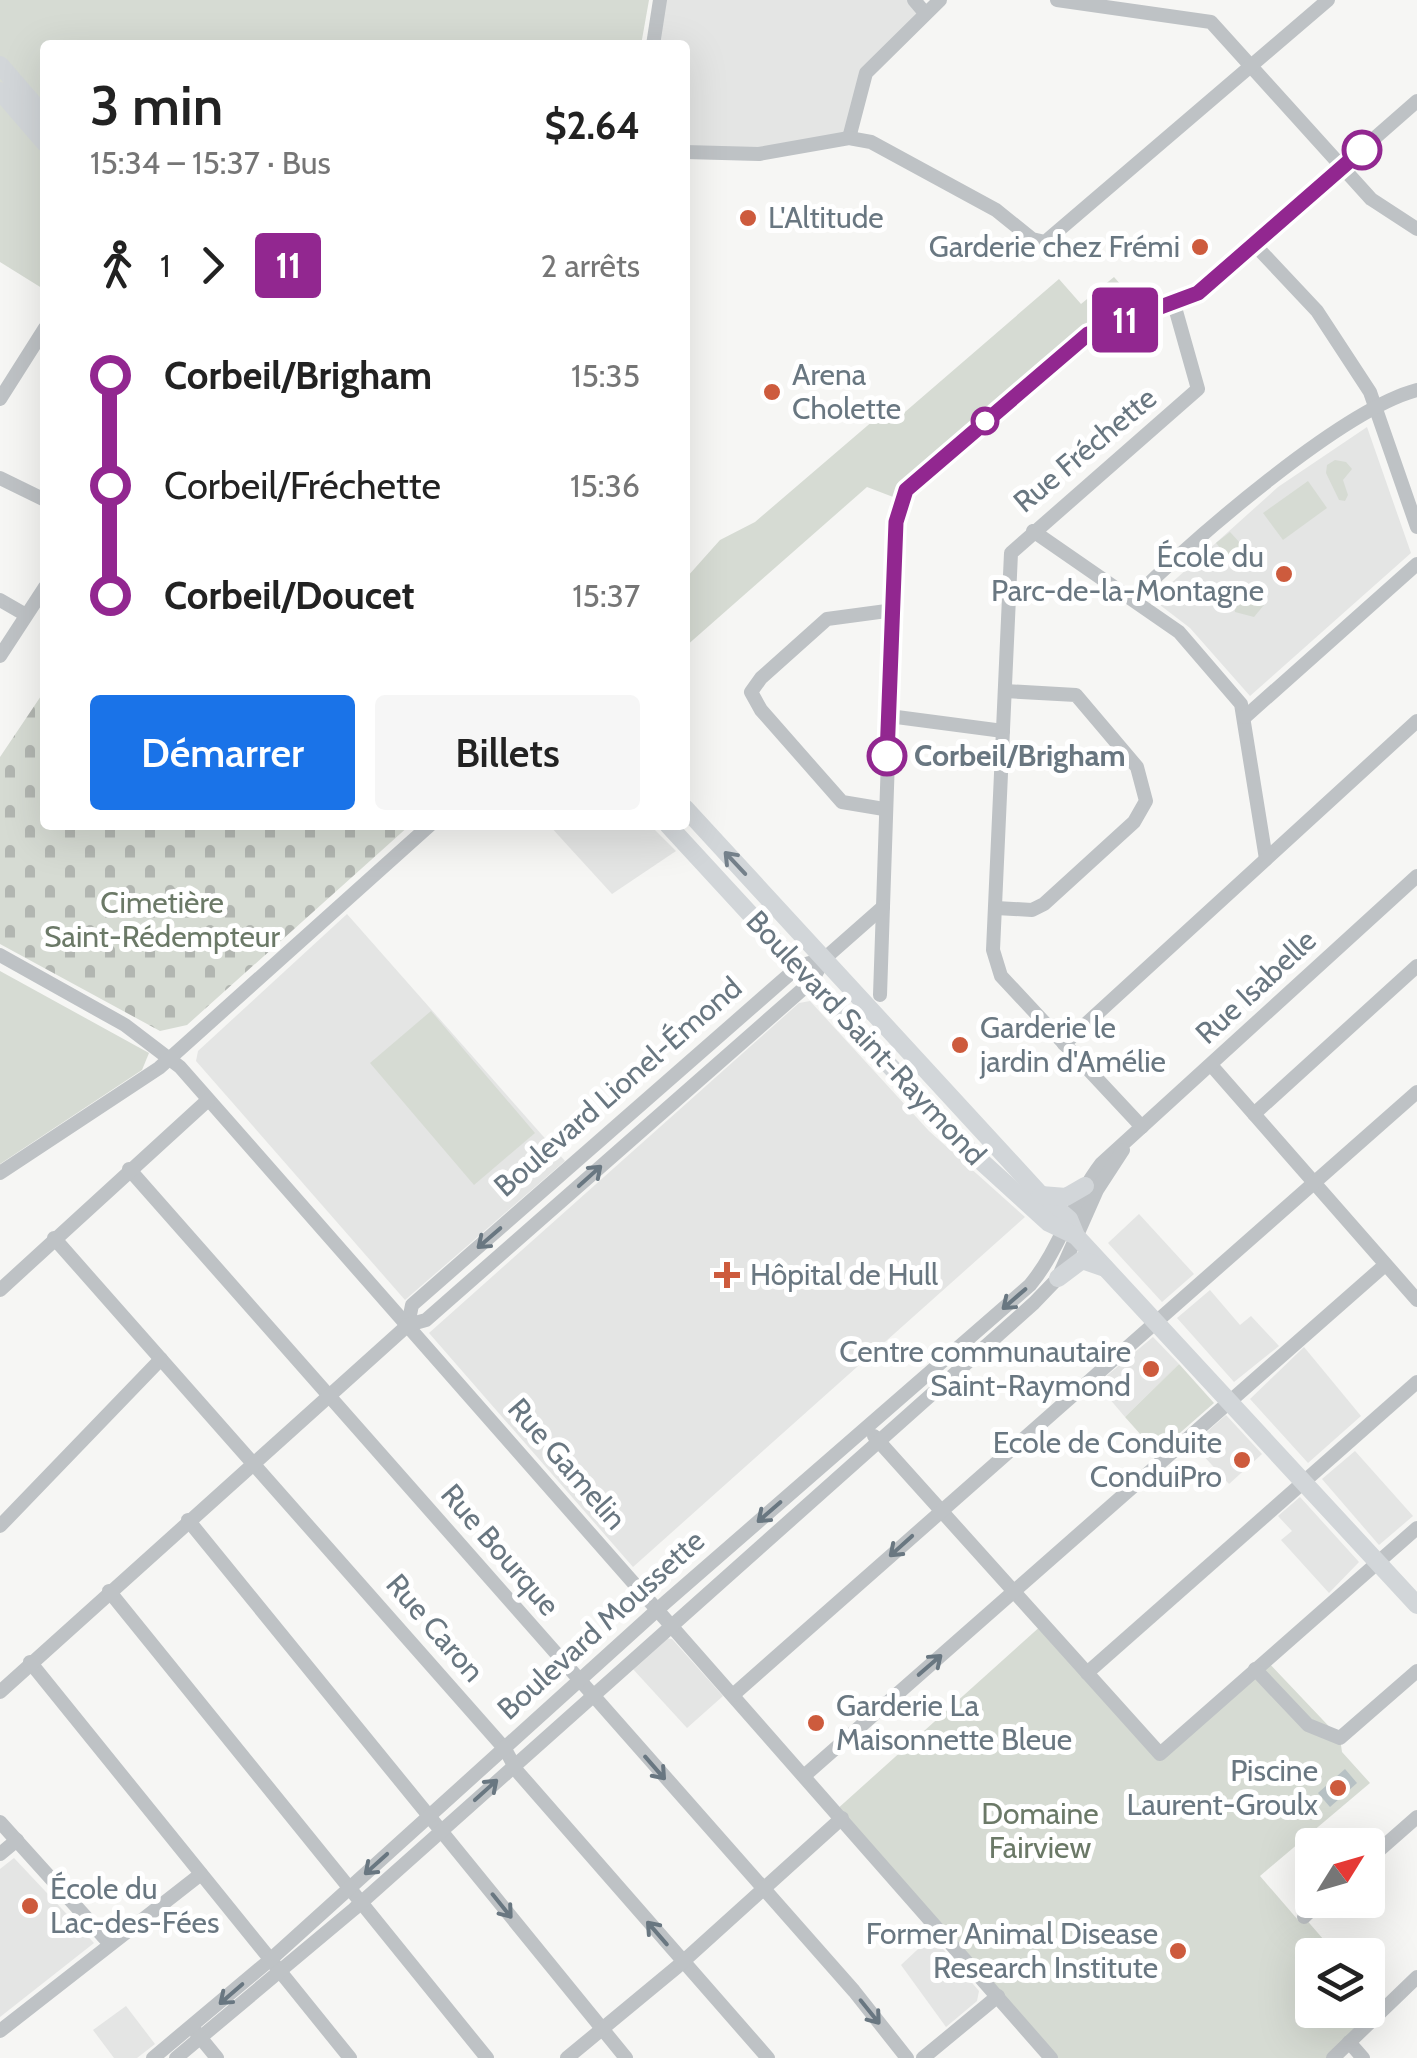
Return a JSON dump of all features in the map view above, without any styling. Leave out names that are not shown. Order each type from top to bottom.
[{"type":"main road","points":[[0,65],[40,112]]},
{"type":"main road","points":[[0,91],[40,137]]},
{"type":"main road","name":"Boulevard Saint-Raymond","points":[[690,813],[1417,1605]]},
{"type":"main road","name":"Boulevard Saint-Raymond","points":[[673,830],[960,1142],[1069,1229]]},
{"type":"main road","points":[[1042,1196],[1066,1196],[1085,1186]]},
{"type":"main road","points":[[1058,1278],[1082,1260],[1110,1270]]},
{"type":"street","points":[[654,40],[660,0]]},
{"type":"street","points":[[914,0],[926,13]]},
{"type":"street","points":[[849,138],[866,73],[940,0]]},
{"type":"street","points":[[1057,0],[1202,19],[1218,28],[1388,213],[1417,229]]},
{"type":"street","points":[[690,152],[779,153],[849,138],[898,154],[996,210],[1041,242],[1056,236],[1328,0]]},
{"type":"street","points":[[880,995],[898,510],[906,490],[1088,334],[1198,293],[1417,101]]},
{"type":"street","points":[[1254,244],[1323,319],[1376,405],[1417,527]]},
{"type":"street","name":"Rue Fréchette","points":[[1137,1132],[997,969],[993,950],[1010,558],[1018,543],[1198,388],[1174,304]]},
{"type":"street","points":[[0,398],[40,336]]},
{"type":"street","points":[[1134,598],[1262,487],[1376,405],[1417,390]]},
{"type":"street","points":[[0,478],[40,498]]},
{"type":"street","points":[[1033,530],[1134,598],[1187,640],[1241,704],[1246,716],[1266,859]]},
{"type":"street","points":[[1246,716],[1417,564]]},
{"type":"street","points":[[0,656],[40,594]]},
{"type":"street","points":[[0,600],[26,615]]},
{"type":"street","points":[[884,809],[842,802],[761,710],[751,692],[761,678],[827,619],[894,610]]},
{"type":"street","points":[[996,908],[1032,910],[1044,904],[1134,822],[1146,801],[1137,767],[1076,695],[1006,691]]},
{"type":"street","points":[[889,716],[1003,731]]},
{"type":"street","points":[[1064,1044],[1417,721]]},
{"type":"street","points":[[0,1173],[170,1058],[424,830]]},
{"type":"street","name":"Rue Isabelle","points":[[1069,1229],[1085,1186],[1101,1164],[1417,876]]},
{"type":"street","points":[[824,959],[882,907]]},
{"type":"street","name":"Rue Gamelin","points":[[0,956],[88,1003],[170,1058],[1051,2058]]},
{"type":"street","name":"Boulevard Lionel-Émond","points":[[408,1325],[412,1304],[799,966],[824,959]]},
{"type":"street","name":"Boulevard Lionel-Émond","points":[[0,1692],[408,1325],[426,1320],[812,981],[824,959]]},
{"type":"street","points":[[1254,1114],[1417,966]]},
{"type":"street","points":[[1211,1065],[1417,1300]]},
{"type":"street","points":[[734,1695],[1417,1092]]},
{"type":"street","points":[[0,1290],[208,1100]]},
{"type":"street","name":"Rue Isabelle","points":[[1069,1229],[1137,1132]]},
{"type":"street","name":"Rue Bourque","points":[[129,1169],[907,2058]]},
{"type":"street","name":"Boulevard Moussette","points":[[176,2058],[270,1960],[658,1609],[1058,1278],[1069,1229]]},
{"type":"street","name":"Boulevard Moussette","points":[[153,2058],[197,2033],[280,1974],[514,1766],[1030,1285],[1069,1229]]},
{"type":"street","name":"Rue Caron","points":[[54,1238],[505,1748],[514,1766],[768,2058]]},
{"type":"street","points":[[804,1776],[1386,1264]]},
{"type":"street","points":[[0,1526],[161,1359]]},
{"type":"street","points":[[1088,1673],[1417,1382]]},
{"type":"street","points":[[872,1434],[1160,1754],[1417,1528]]},
{"type":"street","points":[[188,1520],[626,2058]]},
{"type":"street","points":[[110,1590],[488,2058]]},
{"type":"street","points":[[30,1662],[350,2058]]},
{"type":"street","points":[[1256,1669],[1308,1725],[1340,1738],[1417,1671]]},
{"type":"street","points":[[1385,1845],[1417,1817]]},
{"type":"street","points":[[568,2058],[683,1962],[842,1818]]},
{"type":"street","points":[[0,1822],[110,1944]]},
{"type":"street","points":[[0,1854],[17,1840]]},
{"type":"street","points":[[0,2032],[201,1874]]},
{"type":"street","points":[[1334,2058],[1417,1977]]},
{"type":"street","points":[[923,2058],[998,1996]]},
{"type":"street","points":[[197,2033],[217,2058]]},
{"type":"street","points":[[1349,2042],[1363,2058]]},
{"type":"shaded area","points":[[660,0],[914,0],[925,13],[875,60],[849,138],[779,153],[690,152],[690,40],[654,40]]},
{"type":"shaded area","name":"École du Parc-de-la-Montagne","points":[[1367,427],[1411,553],[1250,696],[1190,628],[1160,605],[1158,595],[1278,487]]},
{"type":"shaded area","points":[[554,830],[655,830],[676,851],[612,894]]},
{"type":"shaded area","points":[[347,914],[565,1161],[405,1300],[196,1061],[198,1051]]},
{"type":"shaded area","name":"Hôpital de Hull","points":[[810,1001],[929,1131],[1025,1217],[633,1567],[429,1333],[799,1003]]},
{"type":"shaded area","points":[[1139,1214],[1194,1274],[1162,1302],[1108,1243]]},
{"type":"shaded area","points":[[1210,1290],[1240,1325],[1251,1316],[1279,1346],[1234,1382],[1177,1318]]},
{"type":"shaded area","points":[[1153,1337],[1179,1364],[1125,1417],[1097,1384]]},
{"type":"shaded area","points":[[1304,1347],[1361,1416],[1308,1463],[1250,1399]]},
{"type":"shaded area","points":[[1226,1415],[1262,1454],[1229,1484],[1193,1444]]},
{"type":"shaded area","points":[[1355,1451],[1413,1516],[1379,1545],[1322,1479]]},
{"type":"shaded area","points":[[1300,1497],[1359,1562],[1329,1593],[1281,1540],[1292,1531],[1278,1516]]},
{"type":"shaded area","points":[[664,1638],[672,1639],[723,1696],[687,1728],[632,1668]]},
{"type":"shaded area","name":"Piscine Laurent-Groulx","points":[[1345,1769],[1357,1783],[1330,1807],[1318,1793]]},
{"type":"shaded area","name":"École du Lac-des-Fées","points":[[14,1858],[94,1943],[0,2017],[0,1869]]},
{"type":"shaded area","points":[[932,1936],[979,1991],[977,2001],[946,2027],[901,1965]]},
{"type":"shaded area","points":[[126,2006],[155,2044],[137,2058],[114,2058],[93,2030]]},
{"type":"green space","points":[[0,0],[649,0],[642,40],[40,40],[40,287],[0,262]]},
{"type":"green space","points":[[1114,277],[1146,313],[1100,328],[901,500],[867,487],[690,643],[690,574],[720,540],[755,522],[888,408],[898,418],[1059,279],[1081,304]]},
{"type":"green space","points":[[1335,460],[1346,462],[1352,469],[1343,480],[1348,495],[1345,501],[1339,500],[1326,473],[1327,465]]},
{"type":"green space","points":[[1308,481],[1327,508],[1283,540],[1263,513]]},
{"type":"green space","points":[[1230,532],[1251,555],[1251,563],[1241,572],[1216,543]]},
{"type":"green space","points":[[1256,598],[1264,605],[1254,617],[1235,612],[1234,605]]},
{"type":"green space","name":"Cimetière Saint-Rédempteur","points":[[40,697],[40,830],[404,830],[187,1025],[160,1031],[0,944],[0,757]]},
{"type":"green space","points":[[0,971],[149,1053],[142,1070],[0,1164]]},
{"type":"green space","points":[[431,1011],[535,1133],[474,1185],[370,1063]]},
{"type":"green space","points":[[1179,1364],[1214,1403],[1157,1453],[1125,1417]]},
{"type":"green space","name":"Domaine Fairview","points":[[1043,1624],[1160,1753],[1266,1660],[1340,1738],[1342,1752],[1370,1783],[1317,1828],[1295,1828],[1295,1846],[1260,1876],[1295,1918],[1305,1918],[1322,1938],[1295,1938],[1295,2028],[1364,2028],[1333,2058],[1051,2058],[835,1811]]},
{"type":"bus line","name":"11","points":[[887,756],[896,522],[906,490],[1088,334],[1198,293],[1362,150]]},
{"type":"place","name":"L'Altitude","points":[[748,218]]},
{"type":"place","name":"Garderie chez Frémi","points":[[1200,247]]},
{"type":"place","name":"Arena Cholette","points":[[772,392]]},
{"type":"place","name":"École du Parc-de-la-Montagne","points":[[1284,574]]},
{"type":"place","name":"Corbeil/Brigham","points":[[887,756]]},
{"type":"place","name":"Garderie le jardin d'Amélie","points":[[960,1045]]},
{"type":"place","name":"Hôpital de Hull","points":[[727,1275]]},
{"type":"place","name":"Centre communautaire Saint-Raymond","points":[[1151,1369]]},
{"type":"place","name":"Ecole de Conduite ConduiPro","points":[[1242,1460]]},
{"type":"place","name":"Garderie La Maisonnette Bleue","points":[[816,1723]]},
{"type":"place","name":"Piscine Laurent-Groulx","points":[[1338,1788]]},
{"type":"place","name":"École du Lac-des-Fées","points":[[30,1906]]},
{"type":"place","name":"Former Animal Disease Research Institute","points":[[1178,1951]]}]
